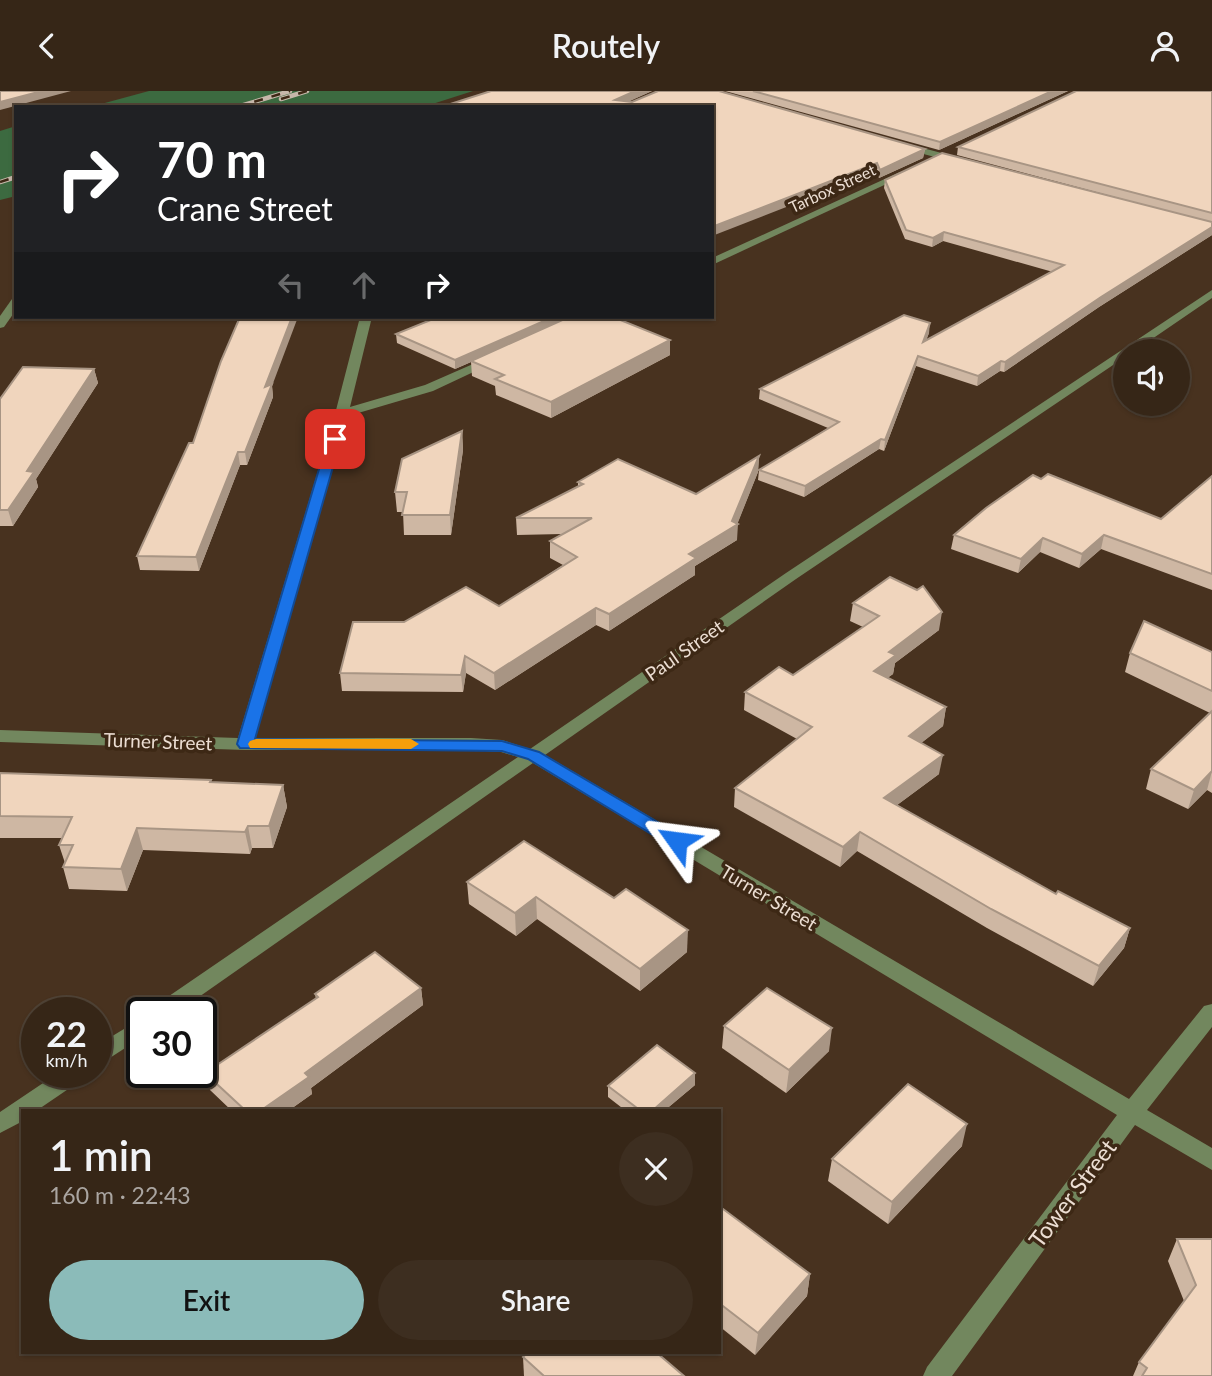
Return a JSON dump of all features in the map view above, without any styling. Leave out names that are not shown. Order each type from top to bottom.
[{"type":"street","points":[[887,141],[966,162]]},
{"type":"street","points":[[921,165],[961,146]]},
{"type":"street","name":"Tarbox Street","points":[[714,261],[909,171]]},
{"type":"street","name":"Paul Street","points":[[184,997],[791,576],[1212,293]]},
{"type":"street","points":[[0,324],[14,304]]},
{"type":"street","points":[[245,744],[342,414],[366,319]]},
{"type":"street","points":[[342,414],[429,388],[503,355]]},
{"type":"street","name":"Turner Street","points":[[0,736],[245,744],[471,744],[502,746],[534,756],[1212,1160]]},
{"type":"street","name":"Tower Street","points":[[936,1376],[1131,1113],[1212,1012]]},
{"type":"street","points":[[22,1109],[53,1088]]},
{"type":"street","points":[[0,1124],[21,1110]]},
{"type":"green space","points":[[149,91],[473,91],[429,105],[97,105]]},
{"type":"green space","points":[[14,127],[14,196],[0,200],[0,131]]},
{"type":"building","points":[[0,91],[42,91],[0,102]]},
{"type":"building","points":[[491,91],[635,91],[615,100],[632,102],[658,91],[719,91],[925,149],[880,170],[877,163],[714,226],[714,105],[447,105]]},
{"type":"building","points":[[753,91],[1052,91],[940,142]]},
{"type":"building","points":[[1076,91],[1212,91],[1212,213],[958,147]]},
{"type":"building","points":[[942,153],[1212,222],[1212,227],[1005,362],[1001,361],[978,376],[918,356],[885,440],[881,439],[805,486],[759,470],[839,422],[760,389],[904,315],[930,323],[923,342],[1064,265],[944,232],[933,238],[906,230],[885,180]]},
{"type":"building","points":[[239,319],[291,319],[265,387],[272,384],[245,452],[238,452],[196,557],[137,556],[189,443],[193,443],[221,361]]},
{"type":"building","points":[[433,319],[548,319],[455,360],[396,334]]},
{"type":"building","points":[[565,319],[618,319],[670,340],[551,402],[495,379],[504,375],[471,361]]},
{"type":"building","points":[[23,367],[94,369],[27,471],[34,472],[8,510],[0,510],[0,399]]},
{"type":"building","points":[[462,431],[450,515],[402,515],[407,492],[395,492],[402,459]]},
{"type":"building","points":[[759,456],[732,521],[738,524],[689,554],[696,558],[609,614],[596,608],[494,673],[465,656],[461,675],[340,673],[353,622],[404,622],[466,587],[499,606],[577,557],[550,541],[592,518],[516,518],[583,484],[578,482],[618,459],[696,494]]},
{"type":"building","points":[[1048,474],[1161,519],[1212,476],[1212,574],[1104,535],[1082,554],[1043,538],[1021,559],[954,535],[986,508],[1033,475],[1041,479]]},
{"type":"building","points":[[890,577],[917,590],[923,586],[942,612],[889,652],[896,655],[874,671],[946,707],[909,736],[943,755],[884,798],[1056,894],[1058,891],[1130,928],[1099,966],[991,909],[860,832],[843,847],[735,788],[812,727],[745,692],[779,667],[793,675],[879,616],[853,603]]},
{"type":"building","points":[[1144,621],[1212,652],[1212,691],[1130,653]]},
{"type":"building","points":[[1212,711],[1212,771],[1194,790],[1151,769]]},
{"type":"building","points":[[0,773],[283,785],[269,826],[248,826],[245,832],[137,828],[121,869],[63,867],[73,845],[59,845],[72,817],[0,816]]},
{"type":"building","points":[[524,841],[614,898],[626,889],[688,930],[640,969],[536,897],[515,913],[467,882]]},
{"type":"building","points":[[375,952],[421,988],[305,1073],[309,1077],[263,1109],[244,1109],[217,1084],[217,1065],[318,997],[315,994]]},
{"type":"building","points":[[767,988],[832,1028],[789,1070],[724,1026]]},
{"type":"building","points":[[657,1045],[695,1073],[654,1109],[638,1109],[608,1086]]},
{"type":"building","points":[[908,1084],[967,1124],[892,1202],[832,1159]]},
{"type":"building","points":[[721,1207],[810,1274],[758,1333],[721,1305]]},
{"type":"building","points":[[1177,1239],[1212,1239],[1212,1376],[1142,1376],[1147,1368],[1139,1362],[1196,1285]]},
{"type":"building","points":[[526,1354],[658,1354],[684,1376],[544,1376],[523,1357]]},
{"type":"railway","points":[[244,105],[290,91]]},
{"type":"railway","points":[[281,99],[307,91]]},
{"type":"railway","points":[[0,182],[14,178]]},
{"type":"slow traffic","points":[[256,744],[411,744]]},
{"type":"route","points":[[335,439],[245,744],[502,746],[534,756],[677,841]]}]
